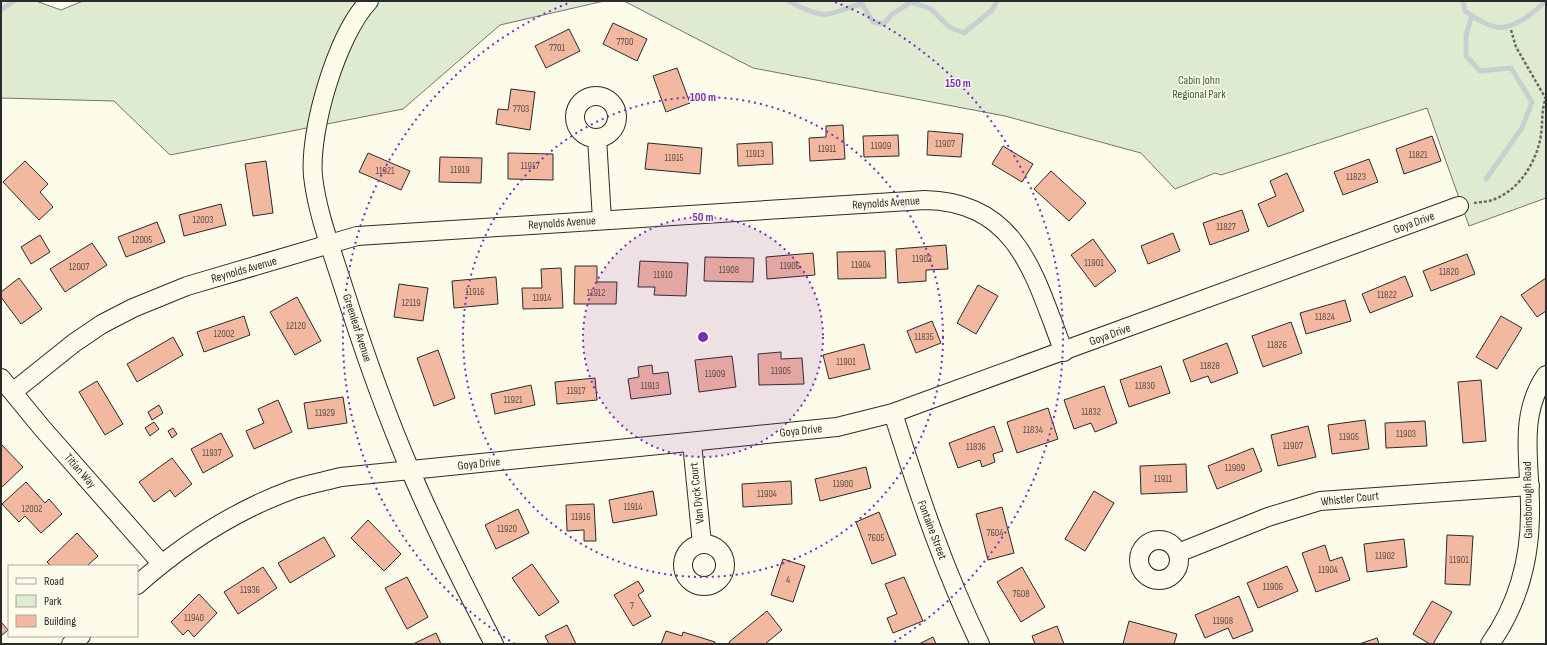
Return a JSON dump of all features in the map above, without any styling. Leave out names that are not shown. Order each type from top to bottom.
[{"type":"street","name":"Greenleaf Avenue","points":[[369,1],[353,20],[337,54],[316,132],[313,158],[313,176],[316,195],[330,246],[362,347],[410,471],[438,533],[494,644]]},
{"type":"street","points":[[597,138],[602,220]]},
{"type":"street","name":"Reynolds Avenue","points":[[14,391],[74,343],[102,324],[133,308],[187,286],[330,246],[357,236],[925,200],[943,200],[971,209],[994,221],[1014,240],[1023,252],[1034,274],[1064,352]]},
{"type":"street","name":"Goya Drive","points":[[138,584],[161,563],[214,528],[246,510],[294,489],[341,477],[692,443],[837,427],[893,413],[1064,352],[1459,206]]},
{"type":"street","name":"Gainsborough Road","points":[[1490,644],[1508,617],[1522,577],[1530,527],[1530,486],[1526,444],[1528,425],[1536,392],[1546,375]]},
{"type":"street","name":"Titian Way","points":[[1,378],[14,391],[42,428],[161,563]]},
{"type":"street","name":"Fontaine Street","points":[[893,413],[917,489],[955,592],[980,644]]},
{"type":"street","name":"Van Dyck Court","points":[[692,443],[702,544]]},
{"type":"street","name":"Whistler Court","points":[[1178,553],[1268,517],[1320,501],[1530,486]]},
{"type":"street","points":[[71,644],[81,637]]},
{"type":"street","points":[[83,637],[91,644]]},
{"type":"path","points":[[1459,206],[1493,200],[1514,188],[1529,168],[1538,149],[1541,134],[1542,107],[1546,98],[1516,47],[1511,30]]},
{"type":"green space","points":[[1,1],[36,1],[61,10],[83,1],[604,1],[500,25],[403,109],[170,155],[114,101],[1,98]]},
{"type":"green space","name":"Cabin John Regional Park","points":[[624,1],[1546,1],[1546,198],[1469,226],[1427,108],[1221,175],[1215,173],[1175,189],[1141,153],[1005,116],[753,68]]},
{"type":"building","points":[[613,23],[647,39],[637,61],[603,44]]},
{"type":"building","points":[[569,29],[580,51],[546,68],[535,46]]},
{"type":"building","points":[[677,68],[690,103],[666,112],[653,76]]},
{"type":"building","points":[[511,89],[535,92],[530,130],[496,124],[498,109],[508,110]]},
{"type":"building","points":[[843,125],[845,159],[810,161],[809,138],[826,137],[826,126]]},
{"type":"building","points":[[928,131],[963,134],[961,157],[927,155]]},
{"type":"building","points":[[898,135],[899,156],[864,157],[863,136]]},
{"type":"building","points":[[1432,136],[1441,161],[1404,174],[1396,149]]},
{"type":"building","points":[[772,142],[773,164],[738,166],[737,144]]},
{"type":"building","points":[[648,143],[702,148],[700,174],[645,169]]},
{"type":"building","points":[[1003,146],[1033,164],[1022,182],[992,164]]},
{"type":"building","points":[[368,153],[410,171],[401,190],[359,172]]},
{"type":"building","points":[[508,153],[553,154],[553,180],[508,179]]},
{"type":"building","points":[[440,157],[482,158],[481,183],[439,182]]},
{"type":"building","points":[[1369,159],[1378,182],[1343,195],[1334,172]]},
{"type":"building","points":[[25,161],[48,184],[40,192],[53,207],[39,220],[3,182]]},
{"type":"building","points":[[266,161],[273,213],[253,216],[245,164]]},
{"type":"building","points":[[1051,171],[1086,203],[1069,221],[1034,189]]},
{"type":"building","points":[[1287,173],[1304,211],[1268,227],[1258,204],[1276,196],[1270,181]]},
{"type":"building","points":[[221,204],[226,225],[184,236],[179,215]]},
{"type":"building","points":[[1242,210],[1249,231],[1210,245],[1203,223]]},
{"type":"building","points":[[157,222],[165,242],[126,257],[118,237]]},
{"type":"building","points":[[1173,233],[1180,251],[1148,264],[1141,246]]},
{"type":"building","points":[[40,235],[50,252],[31,264],[21,247]]},
{"type":"building","points":[[1093,239],[1116,271],[1095,287],[1071,255]]},
{"type":"building","points":[[92,243],[107,265],[65,292],[50,269]]},
{"type":"building","points":[[946,245],[948,269],[926,270],[926,281],[898,283],[896,249]]},
{"type":"building","points":[[885,251],[886,278],[838,279],[837,252]]},
{"type":"building","points":[[813,253],[815,275],[767,279],[766,257]]},
{"type":"building","points":[[1467,254],[1475,274],[1431,291],[1423,271]]},
{"type":"building","points":[[705,257],[754,258],[753,282],[704,281]]},
{"type":"building","points":[[640,261],[688,263],[686,296],[654,295],[655,287],[638,287]]},
{"type":"building","points":[[575,266],[597,266],[597,282],[617,282],[616,304],[574,304]]},
{"type":"building","points":[[561,268],[563,308],[523,309],[522,288],[542,288],[541,269]]},
{"type":"building","points":[[1405,276],[1413,296],[1370,313],[1362,294]]},
{"type":"building","points":[[496,277],[498,304],[454,308],[452,281]]},
{"type":"building","points":[[19,278],[42,309],[21,324],[1,297],[1,292]]},
{"type":"building","points":[[1546,278],[1546,311],[1537,317],[1521,295]]},
{"type":"building","points":[[399,284],[428,288],[423,321],[394,317]]},
{"type":"building","points":[[978,285],[998,296],[976,334],[957,323]]},
{"type":"building","points":[[297,297],[321,341],[295,355],[270,312]]},
{"type":"building","points":[[1345,300],[1351,321],[1306,334],[1300,313]]},
{"type":"building","points":[[244,316],[250,335],[204,352],[197,332]]},
{"type":"building","points":[[1501,316],[1522,328],[1497,369],[1476,357]]},
{"type":"building","points":[[932,321],[941,343],[916,353],[907,331]]},
{"type":"building","points":[[1291,322],[1302,353],[1263,367],[1252,336]]},
{"type":"building","points":[[173,337],[183,355],[137,382],[127,364]]},
{"type":"building","points":[[1227,343],[1238,373],[1211,383],[1208,376],[1191,382],[1183,360]]},
{"type":"building","points":[[864,344],[870,369],[829,379],[823,355]]},
{"type":"building","points":[[438,350],[455,398],[434,406],[417,358]]},
{"type":"building","points":[[781,352],[781,359],[802,358],[804,384],[759,385],[758,354]]},
{"type":"building","points":[[732,356],[736,387],[699,392],[695,360]]},
{"type":"building","points":[[652,365],[653,374],[668,372],[671,394],[631,399],[628,379],[639,377],[638,367]]},
{"type":"building","points":[[1161,366],[1170,393],[1129,407],[1120,380]]},
{"type":"building","points":[[595,378],[597,400],[557,404],[555,382]]},
{"type":"building","points":[[1481,380],[1486,441],[1463,443],[1458,382]]},
{"type":"building","points":[[97,381],[123,424],[105,435],[79,392]]},
{"type":"building","points":[[531,385],[535,405],[495,414],[491,394]]},
{"type":"building","points":[[1104,386],[1117,423],[1095,432],[1091,423],[1074,429],[1064,400]]},
{"type":"building","points":[[343,397],[347,423],[308,429],[304,403]]},
{"type":"building","points":[[278,400],[292,432],[254,449],[246,431],[264,423],[258,409]]},
{"type":"building","points":[[159,405],[163,413],[152,420],[148,412]]},
{"type":"building","points":[[1048,408],[1058,439],[1017,453],[1007,422]]},
{"type":"building","points":[[1365,420],[1369,449],[1332,454],[1328,425]]},
{"type":"building","points":[[1425,421],[1427,446],[1386,448],[1385,423]]},
{"type":"building","points":[[154,422],[159,429],[150,436],[145,428]]},
{"type":"building","points":[[994,426],[1003,451],[993,454],[995,462],[982,467],[980,460],[958,468],[949,443]]},
{"type":"building","points":[[1308,426],[1316,457],[1278,466],[1271,435]]},
{"type":"building","points":[[173,428],[177,434],[172,438],[168,431]]},
{"type":"building","points":[[221,433],[233,456],[203,473],[191,449]]},
{"type":"building","points":[[1,444],[23,467],[1,488]]},
{"type":"building","points":[[1253,448],[1262,471],[1217,489],[1208,466]]},
{"type":"building","points":[[172,458],[192,484],[175,497],[170,490],[154,502],[139,482]]},
{"type":"building","points":[[1186,464],[1187,492],[1141,494],[1140,466]]},
{"type":"building","points":[[866,467],[871,488],[820,501],[815,479]]},
{"type":"building","points":[[791,481],[792,504],[743,507],[742,484]]},
{"type":"building","points":[[26,482],[45,503],[49,499],[62,514],[41,533],[25,516],[19,522],[2,504]]},
{"type":"building","points":[[653,491],[657,515],[613,523],[609,500]]},
{"type":"building","points":[[1094,491],[1114,503],[1085,551],[1065,539]]},
{"type":"building","points":[[594,504],[596,541],[584,541],[584,530],[567,531],[566,505]]},
{"type":"building","points":[[1002,507],[1014,553],[988,560],[976,514]]},
{"type":"building","points":[[518,509],[529,533],[496,549],[485,525]]},
{"type":"building","points":[[879,512],[896,555],[872,564],[856,522]]},
{"type":"building","points":[[368,520],[401,554],[384,571],[351,538]]},
{"type":"building","points":[[77,533],[98,556],[88,565],[50,565],[47,562]]},
{"type":"building","points":[[1447,535],[1473,536],[1470,585],[1445,584]]},
{"type":"building","points":[[324,537],[335,556],[290,583],[278,563]]},
{"type":"building","points":[[1404,539],[1407,567],[1367,572],[1364,544]]},
{"type":"building","points":[[1325,545],[1330,561],[1342,557],[1350,580],[1316,592],[1302,553]]},
{"type":"building","points":[[783,559],[805,566],[793,602],[771,595]]},
{"type":"building","points":[[532,564],[559,602],[539,616],[512,578]]},
{"type":"building","points":[[1287,566],[1298,591],[1258,608],[1247,583]]},
{"type":"building","points":[[263,567],[277,588],[238,614],[224,592]]},
{"type":"building","points":[[1022,567],[1045,607],[1021,622],[997,582]]},
{"type":"building","points":[[407,577],[428,617],[407,629],[385,588]]},
{"type":"building","points":[[904,577],[923,621],[893,633],[887,618],[897,614],[885,584]]},
{"type":"building","points":[[638,581],[644,591],[638,595],[651,616],[633,626],[614,595]]},
{"type":"building","points":[[199,594],[217,613],[194,637],[188,630],[183,635],[171,622]]},
{"type":"building","points":[[1239,596],[1253,631],[1233,639],[1228,628],[1205,638],[1195,615]]},
{"type":"building","points":[[1432,601],[1452,612],[1433,644],[1430,644],[1413,634]]},
{"type":"building","points":[[767,611],[782,630],[765,644],[730,644],[729,642]]},
{"type":"building","points":[[1129,621],[1177,634],[1174,644],[1123,644]]},
{"type":"building","points":[[1,622],[8,630],[1,636]]},
{"type":"building","points":[[567,625],[576,644],[549,644],[545,636]]},
{"type":"building","points":[[1057,626],[1064,644],[1035,644],[1032,636]]},
{"type":"building","points":[[666,631],[682,636],[683,632],[715,642],[715,644],[661,644]]},
{"type":"building","points":[[436,633],[441,644],[415,644],[415,643]]},
{"type":"building","points":[[933,637],[936,644],[919,644]]},
{"type":"building","points":[[1377,638],[1379,644],[1359,644]]},
{"type":"waterway","points":[[1,10],[14,1]]},
{"type":"waterway","points":[[789,1],[819,14],[828,14],[862,4],[873,22],[884,24],[891,15],[911,2],[931,9],[949,27],[964,33],[992,10],[997,1]]},
{"type":"waterway","points":[[1463,1],[1465,11],[1484,23],[1495,27],[1505,27],[1521,20],[1532,13],[1545,1]]},
{"type":"waterway","points":[[1472,15],[1466,36],[1466,56],[1480,71],[1511,68],[1532,102],[1522,128],[1486,179]]}]
